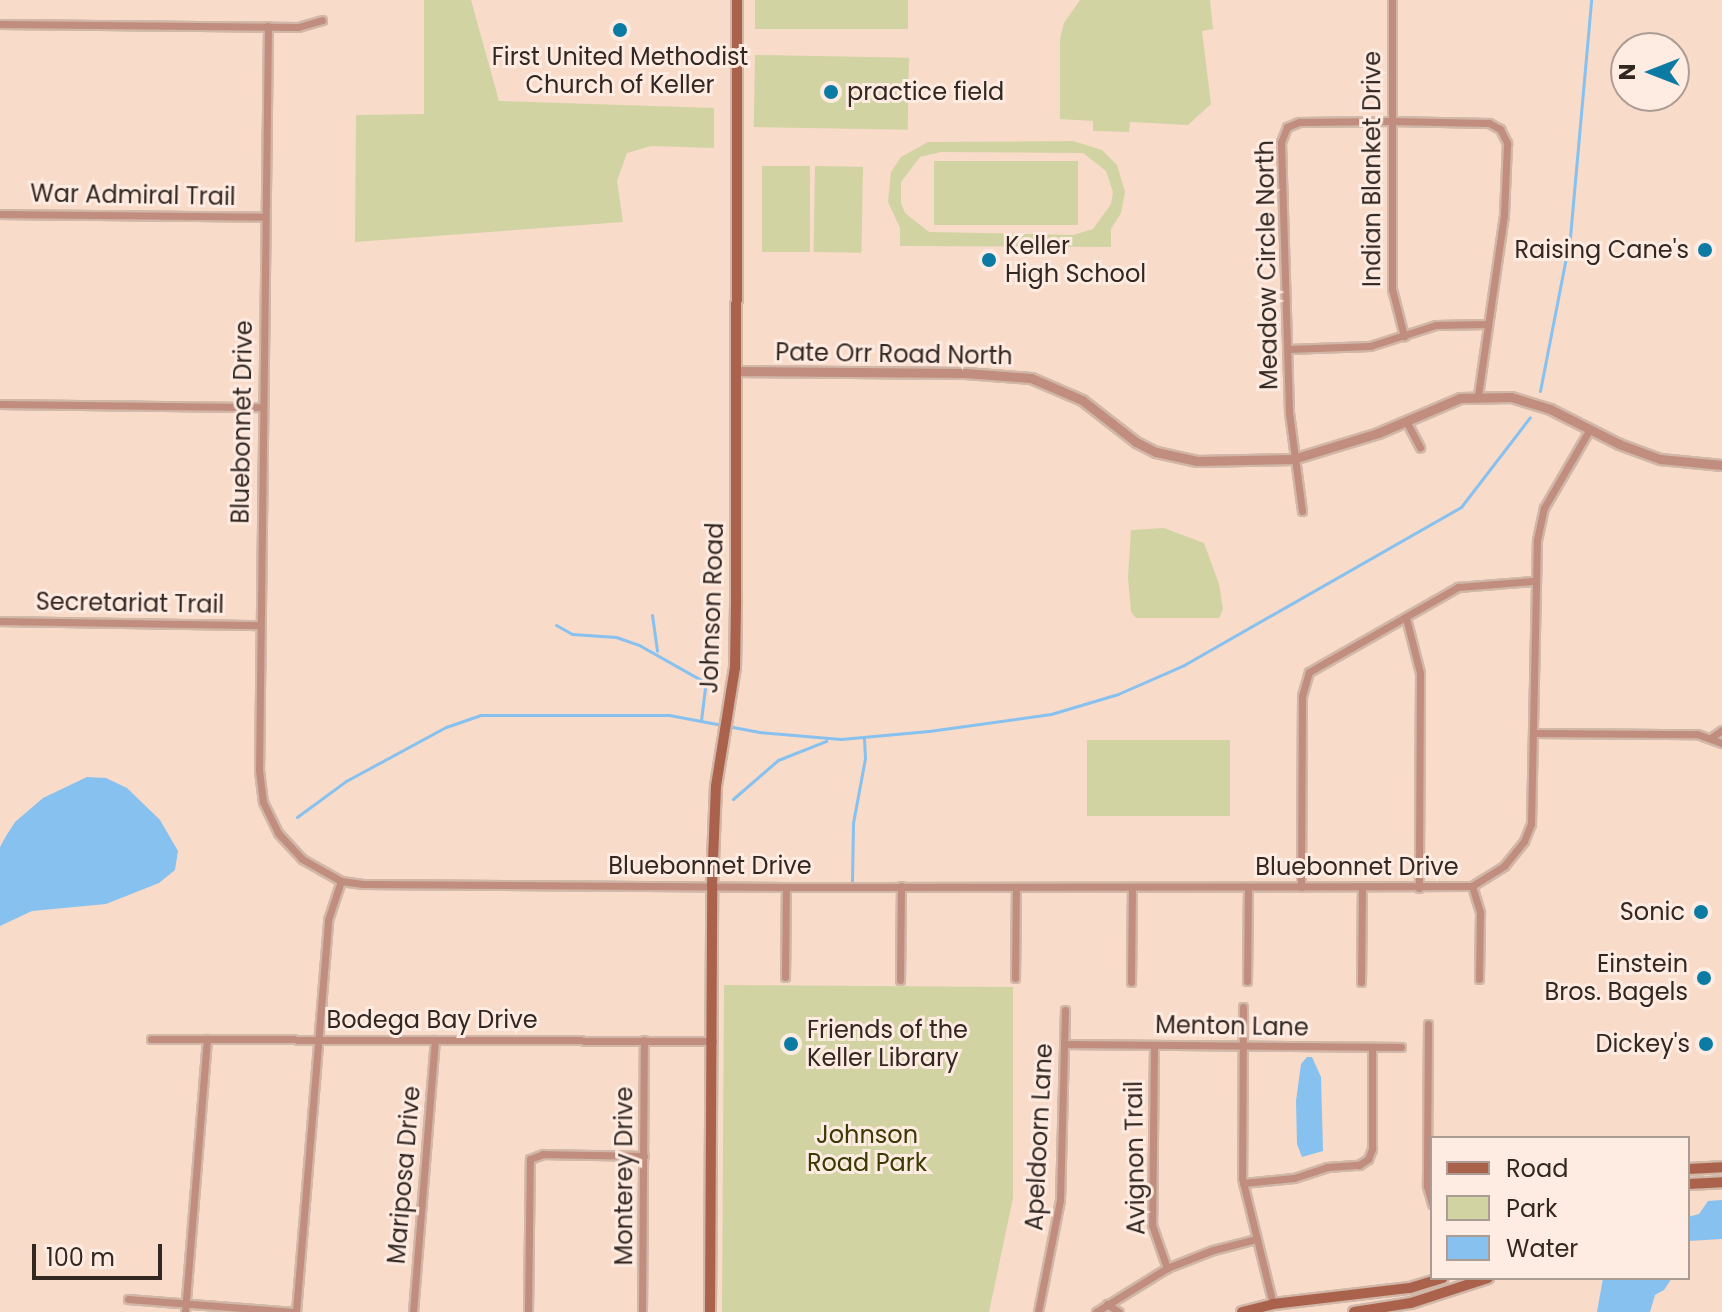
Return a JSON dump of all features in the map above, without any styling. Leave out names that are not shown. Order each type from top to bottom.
[{"type":"main road","name":"Johnson Road","points":[[710,1312],[712,885],[721,744],[735,655],[737,0]]},
{"type":"main road","points":[[1690,1169],[1722,1167]]},
{"type":"main road","points":[[1690,1184],[1722,1182]]},
{"type":"main road","points":[[1242,1312],[1273,1304],[1410,1288],[1436,1280]]},
{"type":"main road","points":[[1354,1312],[1411,1303],[1471,1282]]},
{"type":"street","name":"Indian Blanket Drive","points":[[1392,0],[1392,289],[1404,336]]},
{"type":"street","points":[[0,24],[303,26],[322,20]]},
{"type":"street","name":"Bluebonnet Drive","points":[[268,26],[259,770],[263,802],[278,833],[302,859],[341,881],[363,884],[786,887],[1472,886],[1504,866],[1524,841],[1531,824],[1533,581],[1537,540],[1544,508],[1590,429]]},
{"type":"street","points":[[1390,121],[1489,123],[1505,136],[1504,215],[1478,396]]},
{"type":"street","name":"Meadow Circle North","points":[[1302,511],[1293,459],[1281,142],[1287,127],[1299,122],[1390,121]]},
{"type":"street","name":"War Admiral Trail","points":[[0,214],[265,217]]},
{"type":"street","points":[[1288,349],[1370,346],[1450,322],[1488,324]]},
{"type":"street","name":"Pate Orr Road North","points":[[736,371],[1018,376],[1046,382],[1082,400],[1136,442],[1156,452],[1197,461],[1293,459],[1406,421],[1446,402],[1478,396],[1529,401],[1660,459],[1722,465]]},
{"type":"street","points":[[0,404],[263,407]]},
{"type":"street","points":[[1406,421],[1420,447]]},
{"type":"street","points":[[1301,887],[1302,696],[1309,672],[1458,587],[1533,581]]},
{"type":"street","points":[[1406,618],[1420,673],[1419,888]]},
{"type":"street","name":"Secretariat Trail","points":[[0,621],[260,625]]},
{"type":"street","points":[[1712,737],[1722,730]]},
{"type":"street","points":[[1534,733],[1712,737],[1722,743]]},
{"type":"street","points":[[128,1299],[185,1307],[294,1312],[328,920],[341,881]]},
{"type":"street","points":[[900,980],[901,886]]},
{"type":"street","points":[[1472,886],[1480,913],[1479,979]]},
{"type":"street","points":[[785,977],[786,887]]},
{"type":"street","points":[[1015,978],[1016,887]]},
{"type":"street","points":[[1131,982],[1132,887]]},
{"type":"street","points":[[1247,981],[1248,887]]},
{"type":"street","points":[[1361,982],[1362,888]]},
{"type":"street","points":[[1243,1007],[1243,1183],[1273,1304]]},
{"type":"street","name":"Apeldoorn Lane","points":[[1038,1312],[1060,1200],[1065,1010]]},
{"type":"street","points":[[1428,1024],[1427,1186],[1430,1197]]},
{"type":"street","name":"Bodega Bay Drive","points":[[151,1039],[713,1041]]},
{"type":"street","points":[[185,1307],[207,1039]]},
{"type":"street","name":"Mariposa Drive","points":[[413,1312],[435,1040]]},
{"type":"street","name":"Monterey Drive","points":[[642,1312],[644,1040]]},
{"type":"street","name":"Menton Lane","points":[[1064,1044],[1401,1047]]},
{"type":"street","name":"Avignon Trail","points":[[1154,1045],[1152,1225],[1167,1268]]},
{"type":"street","points":[[1243,1183],[1294,1178],[1327,1167],[1359,1165],[1368,1159],[1372,1149],[1372,1047]]},
{"type":"street","points":[[528,1312],[530,1159],[543,1154],[644,1156]]},
{"type":"street","points":[[1096,1312],[1167,1268],[1213,1250],[1256,1239]]},
{"type":"street","points":[[1107,1308],[1119,1312]]},
{"type":"green space","points":[[424,0],[471,0],[499,101],[714,108],[714,148],[651,146],[627,153],[617,181],[623,222],[355,242],[356,115],[424,114]]},
{"type":"green space","name":"practice field","points":[[755,0],[908,0],[908,29],[755,29]]},
{"type":"green space","points":[[1080,0],[1210,0],[1213,29],[1202,31],[1211,104],[1188,125],[1130,122],[1129,132],[1093,131],[1093,121],[1060,119],[1060,39],[1064,23]]},
{"type":"green space","name":"practice field","points":[[755,55],[909,58],[908,130],[754,127]]},
{"type":"green space","points":[[1073,141],[1102,150],[1117,165],[1125,192],[1121,213],[1111,229],[1111,247],[900,246],[900,228],[888,202],[891,172],[901,157],[928,142]],"holes":[[[941,152],[1083,153],[1106,171],[1113,192],[1111,204],[1093,229],[1073,235],[929,232],[905,213],[901,203],[901,182],[920,157]]]},
{"type":"green space","points":[[934,161],[1078,161],[1078,225],[934,225]]},
{"type":"green space","points":[[762,166],[810,166],[810,252],[762,252]]},
{"type":"green space","points":[[815,166],[863,167],[861,253],[813,252]]},
{"type":"green space","points":[[1164,528],[1204,543],[1219,584],[1223,609],[1219,618],[1136,618],[1131,612],[1128,577],[1131,530]]},
{"type":"green space","points":[[1087,740],[1230,740],[1230,816],[1087,816]]},
{"type":"green space","name":"Johnson Road Park","points":[[724,985],[1013,987],[1013,1198],[989,1312],[722,1312]]},
{"type":"water","points":[[87,777],[106,778],[127,788],[160,820],[178,851],[175,870],[159,883],[106,904],[32,911],[0,926],[0,847],[6,836],[15,822],[43,798]]},
{"type":"water","points":[[1307,1057],[1312,1057],[1321,1077],[1323,1151],[1302,1157],[1297,1144],[1296,1101],[1301,1064]]},
{"type":"water","points":[[1722,1200],[1722,1239],[1690,1241],[1690,1216],[1699,1214],[1708,1201]]},
{"type":"water","points":[[1603,1280],[1671,1280],[1664,1290],[1655,1295],[1650,1312],[1597,1312]]},
{"type":"waterway","points":[[1540,391],[1570,237],[1591,0]]},
{"type":"waterway","points":[[297,817],[346,781],[446,727],[480,715],[669,715],[759,732],[841,739],[929,731],[1051,714],[1118,694],[1184,665],[1461,507],[1530,417]]},
{"type":"waterway","points":[[652,615],[657,651]]},
{"type":"waterway","points":[[556,625],[572,634],[616,637],[639,645],[701,680],[705,688],[701,720]]},
{"type":"waterway","points":[[852,881],[853,823],[865,758],[864,738]]},
{"type":"waterway","points":[[733,799],[778,760],[826,741]]},
{"type":"place","name":"First United Methodist Church of Keller","points":[[620,30]]},
{"type":"place","name":"practice field","points":[[831,92]]},
{"type":"place","name":"Raising Cane's","points":[[1705,250]]},
{"type":"place","name":"Keller High School","points":[[989,260]]},
{"type":"place","name":"Sonic","points":[[1701,912]]},
{"type":"place","name":"Einstein Bros. Bagels","points":[[1704,978]]},
{"type":"place","name":"Friends of the Keller Library","points":[[791,1044]]},
{"type":"place","name":"Dickey's","points":[[1706,1044]]}]
